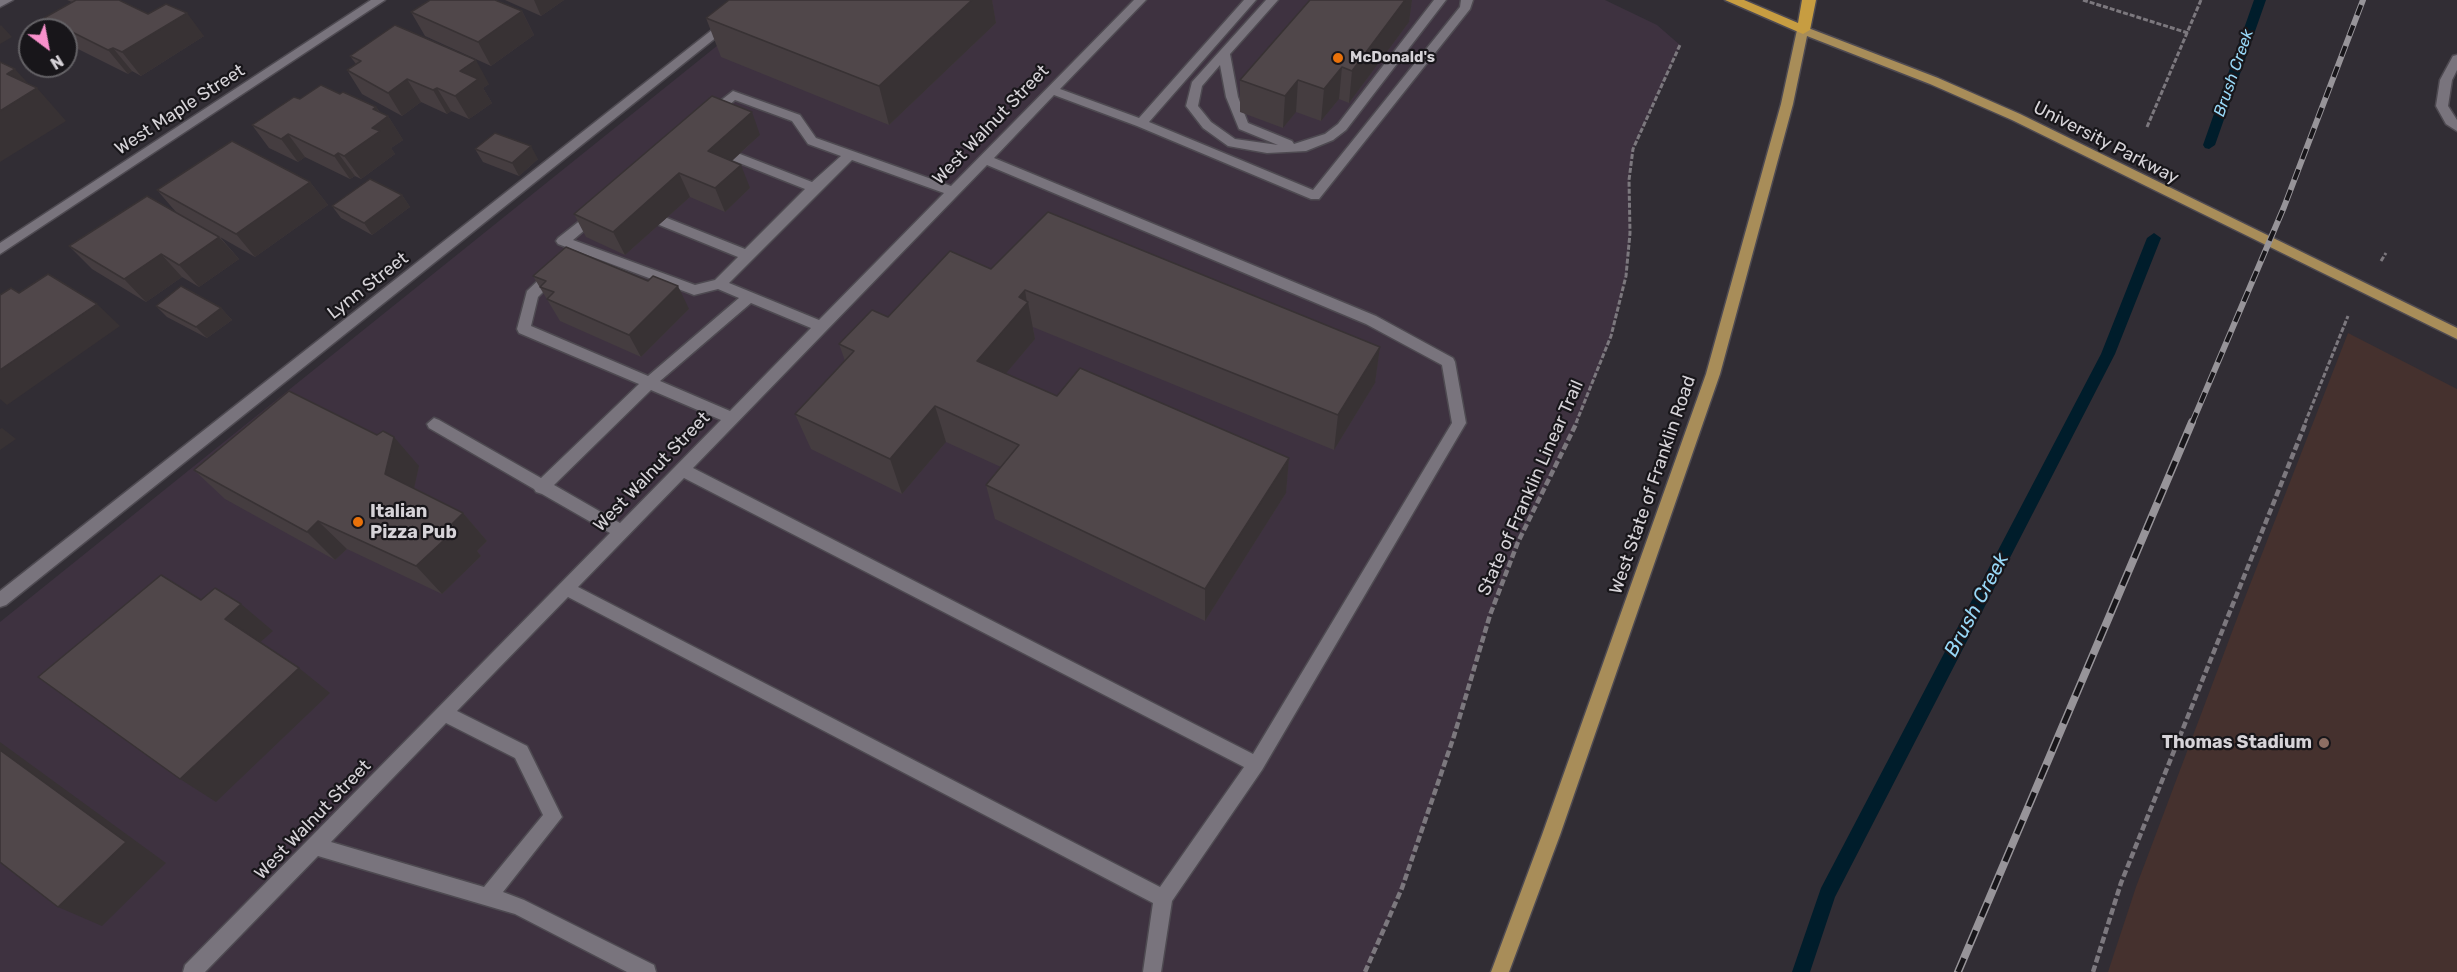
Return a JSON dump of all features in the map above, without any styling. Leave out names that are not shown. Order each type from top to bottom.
[{"type":"highway","name":"University Parkway","points":[[1732,0],[1803,30]]},
{"type":"highway","name":"West State of Franklin Road","points":[[1803,30],[1809,0]]},
{"type":"main road","name":"University Parkway","points":[[1803,30],[1934,81],[2016,117],[2457,334]]},
{"type":"main road","name":"West State of Franklin Road","points":[[1500,972],[1551,835],[1713,374],[1787,104],[1803,30]]},
{"type":"street","points":[[0,4],[7,0]]},
{"type":"street","name":"West Maple Street","points":[[0,249],[380,0]]},
{"type":"street","name":"Lynn Street","points":[[0,600],[757,0]]},
{"type":"street","name":"West Walnut Street","points":[[192,972],[1140,0]]},
{"type":"street","points":[[1141,123],[1250,0]]},
{"type":"street","points":[[1272,0],[1196,85],[1192,106],[1207,125],[1232,143],[1267,149],[1302,148],[1329,137],[1342,127],[1440,0]]},
{"type":"street","points":[[1052,90],[1141,123],[1315,196],[1466,7],[1467,0]]},
{"type":"street","points":[[1224,54],[1232,97],[1243,126],[1270,138],[1302,148]]},
{"type":"street","points":[[2457,59],[2446,80],[2442,106],[2450,121],[2457,128]]},
{"type":"street","points":[[701,123],[733,95],[796,118],[812,141],[953,192]]},
{"type":"street","points":[[609,201],[563,241],[572,255],[694,290],[719,284],[850,155]]},
{"type":"street","points":[[736,157],[814,188]]},
{"type":"street","points":[[985,159],[1371,320],[1448,362],[1459,423],[1256,764],[1163,898],[1152,972]]},
{"type":"street","points":[[662,221],[747,255]]},
{"type":"street","points":[[572,255],[532,295],[524,329],[732,418]]},
{"type":"street","points":[[719,284],[820,326]]},
{"type":"street","points":[[541,488],[649,383],[750,296]]},
{"type":"street","points":[[434,424],[541,488],[622,532]]},
{"type":"street","points":[[682,470],[1256,764]]},
{"type":"street","points":[[566,588],[1163,898]]},
{"type":"street","points":[[444,713],[521,752],[553,817],[487,897]]},
{"type":"street","points":[[315,846],[518,906],[647,972]]},
{"type":"path","points":[[2083,0],[2188,33]]},
{"type":"path","points":[[2147,127],[2201,0]]},
{"type":"path","name":"State of Franklin Linear Trail","points":[[1365,972],[1402,888],[1454,736],[1498,594],[1518,542],[1584,407],[1611,336],[1626,276],[1630,233],[1629,180],[1633,149],[1680,45]]},
{"type":"path","points":[[2093,972],[2126,872],[2338,338],[2362,288]]},
{"type":"shaded area","points":[[774,0],[1605,0],[1657,25],[1680,45],[1633,149],[1629,180],[1630,233],[1626,276],[1611,336],[1584,407],[1518,542],[1490,615],[1454,736],[1402,888],[1365,972],[0,972],[0,622]]},
{"type":"shaded area","name":"Thomas Stadium","points":[[2348,333],[2457,389],[2457,972],[2108,972],[2136,887]]},
{"type":"building","points":[[76,0],[119,0],[148,14],[166,4],[187,13],[122,52],[113,48],[108,50],[78,35],[78,18],[44,18]]},
{"type":"building","points":[[430,0],[495,0],[522,11],[478,42],[411,12]]},
{"type":"building","points":[[729,0],[972,0],[879,86],[706,18]]},
{"type":"building","points":[[1310,0],[1405,0],[1352,71],[1342,67],[1324,89],[1298,80],[1285,96],[1240,80]]},
{"type":"building","points":[[395,25],[476,60],[460,71],[478,79],[455,96],[407,79],[388,93],[347,70],[361,61],[350,56]]},
{"type":"building","points":[[0,62],[15,69],[7,74],[37,88],[0,111]]},
{"type":"building","points":[[321,85],[376,107],[373,109],[388,116],[372,128],[380,131],[344,156],[338,153],[334,156],[288,134],[281,139],[252,125],[294,97],[300,99]]},
{"type":"building","points":[[712,96],[752,112],[708,151],[741,165],[715,188],[679,173],[613,232],[574,214]]},
{"type":"building","points":[[495,133],[531,146],[512,163],[475,149]]},
{"type":"building","points":[[232,141],[310,182],[236,234],[157,190]]},
{"type":"building","points":[[370,179],[402,195],[364,223],[332,206]]},
{"type":"building","points":[[147,196],[219,237],[179,265],[161,254],[124,279],[69,246]]},
{"type":"building","points":[[1048,212],[1380,347],[1338,415],[1025,290],[1019,297],[1028,302],[977,361],[1057,396],[1080,368],[1289,458],[1205,589],[986,485],[1019,445],[935,406],[890,459],[795,414],[854,351],[839,344],[872,310],[888,317],[950,251],[991,269]]},
{"type":"building","points":[[566,247],[648,281],[653,276],[678,286],[629,335],[547,299],[554,292],[540,287],[546,281],[533,276]]},
{"type":"building","points":[[48,274],[97,304],[0,370],[0,295],[11,288],[19,293]]},
{"type":"building","points":[[181,286],[221,308],[196,327],[156,306]]},
{"type":"building","name":"Italian Pizza Pub","points":[[289,391],[377,435],[383,431],[394,437],[385,474],[463,513],[452,524],[457,528],[416,566],[318,521],[307,532],[194,470]]},
{"type":"building","points":[[161,575],[201,600],[215,588],[241,604],[225,619],[299,668],[180,779],[38,677]]},
{"type":"building","points":[[0,750],[126,842],[58,907],[0,862]]},
{"type":"waterway","name":"Brush Creek","points":[[2209,145],[2260,0]]},
{"type":"waterway","name":"Brush Creek","points":[[1801,972],[1827,894],[2108,354],[2154,238]]},
{"type":"railway","points":[[2192,423],[2284,207],[2363,0]]},
{"type":"railway","points":[[1958,972],[2192,422]]},
{"type":"place","name":"McDonald's","points":[[1338,58]]},
{"type":"place","name":"Italian Pizza Pub","points":[[358,522]]},
{"type":"place","name":"Thomas Stadium","points":[[2324,743]]}]
